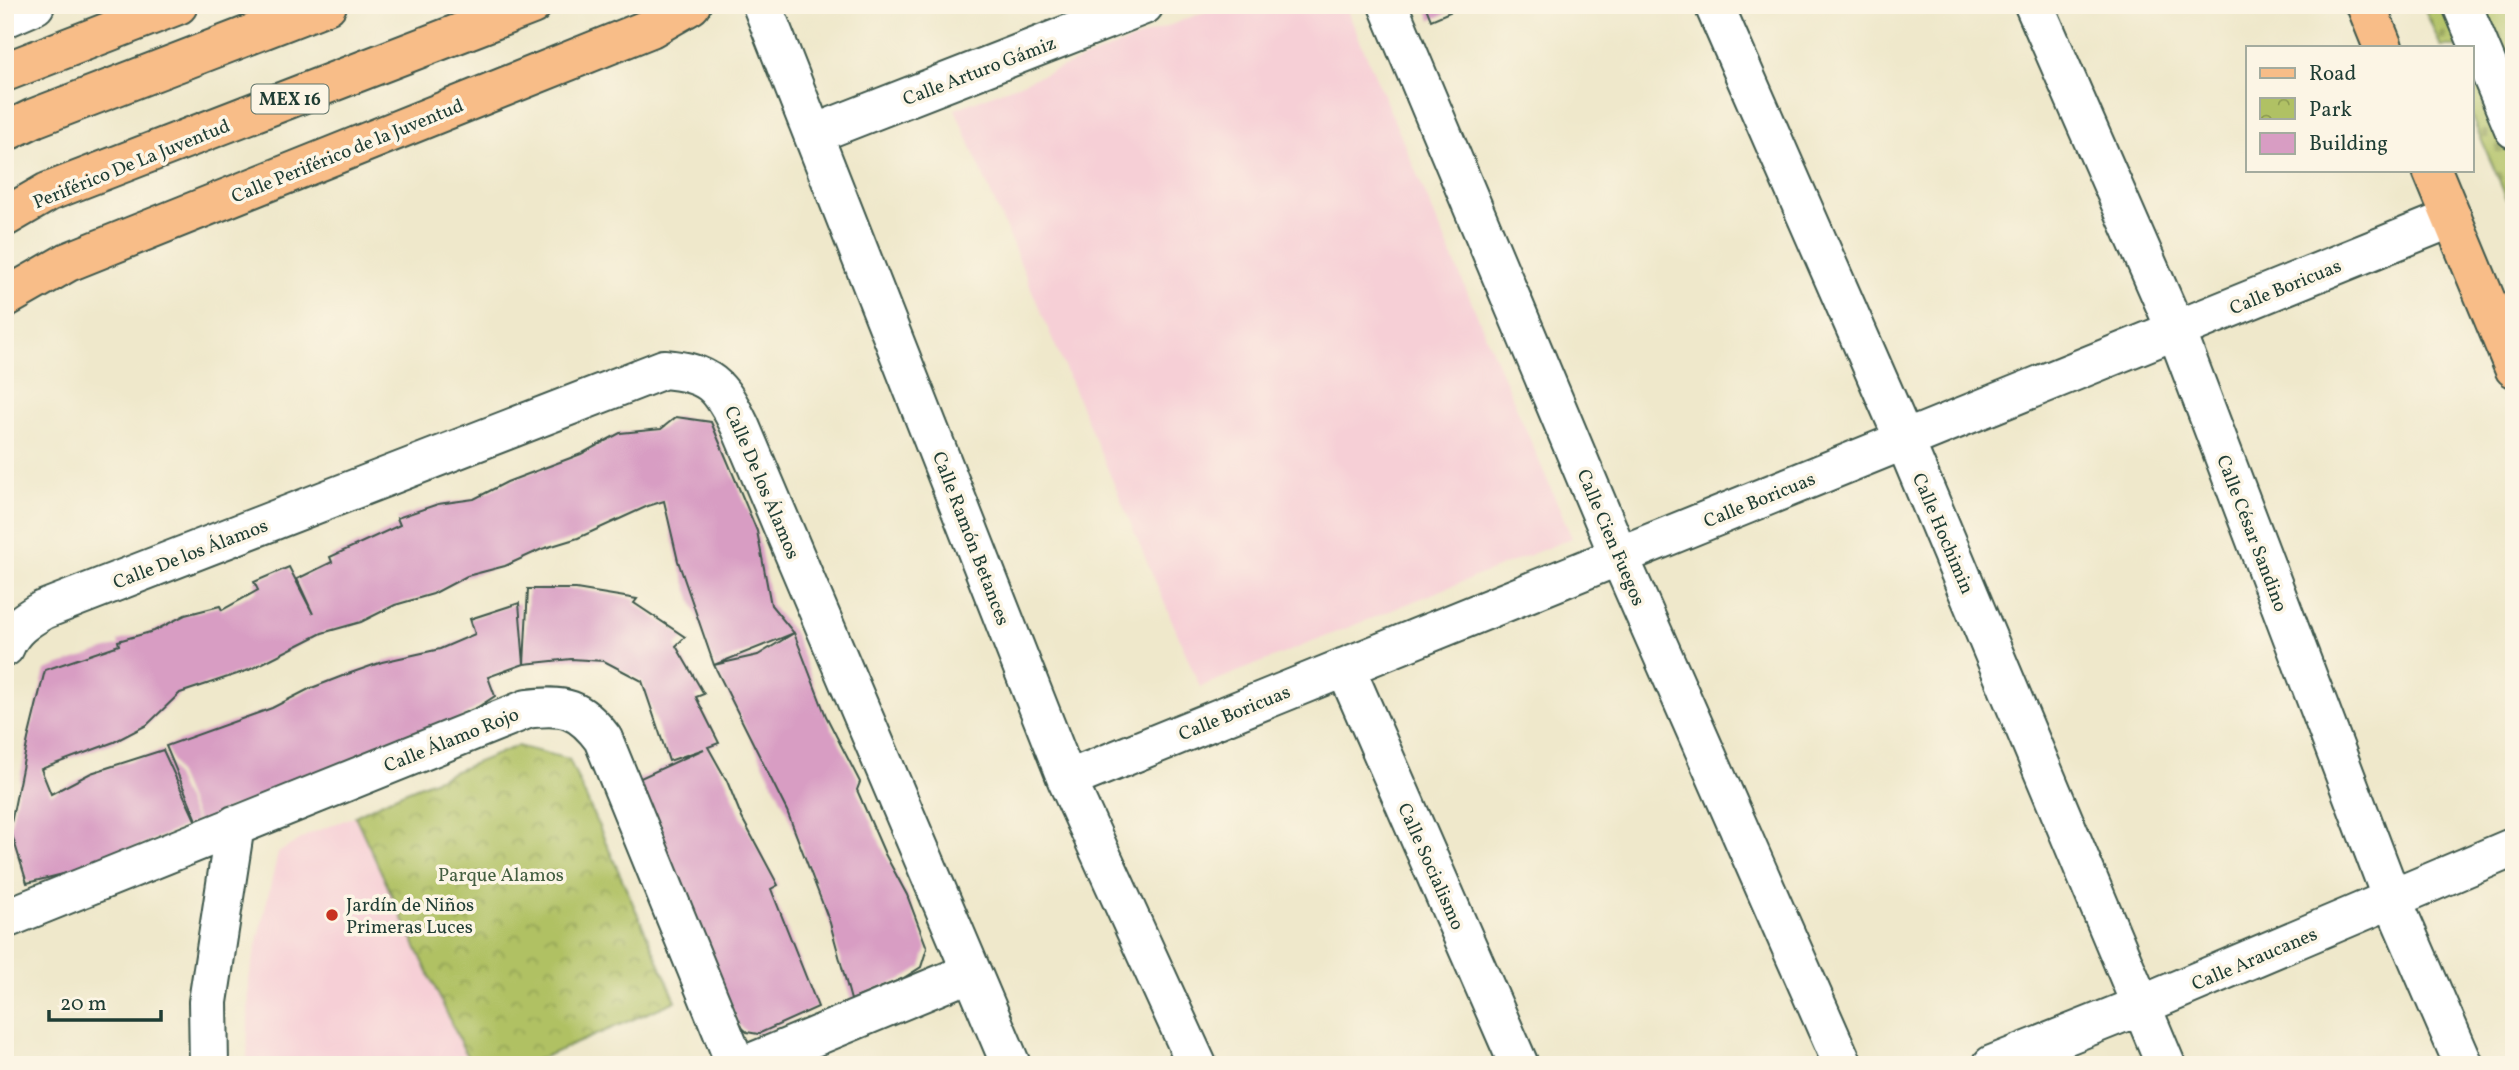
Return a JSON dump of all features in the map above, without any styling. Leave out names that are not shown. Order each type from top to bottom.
[{"type":"main road","points":[[5,72],[178,5]]},
{"type":"main road","points":[[19,125],[327,5]]},
{"type":"main road","name":"Periférico De La Juventud","points":[[5,217],[48,192],[532,5]]},
{"type":"main road","name":"Calle Periférico de la Juventud","points":[[5,298],[68,262],[651,28],[691,5]]},
{"type":"main road","points":[[2366,5],[2383,46]]},
{"type":"main road","points":[[2433,172],[2514,368]]},
{"type":"street","points":[[5,18],[35,5]]},
{"type":"street","name":"Calle Ramón Betances","points":[[762,5],[1067,780],[1197,1065]]},
{"type":"street","name":"Calle Arturo Gámiz","points":[[814,134],[1079,17],[1143,5]]},
{"type":"street","name":"Calle Cien Fuegos","points":[[1388,5],[1619,556],[1843,1065]]},
{"type":"street","name":"Calle Hochimin","points":[[1714,5],[1904,439],[2166,1065]]},
{"type":"street","name":"Calle César Sandino","points":[[2034,5],[2176,330],[2392,899],[2464,1065]]},
{"type":"street","points":[[2462,5],[2514,129]]},
{"type":"street","name":"Calle Boricuas","points":[[1067,780],[2452,218]]},
{"type":"street","name":"Calle De los Álamos","points":[[5,647],[10,636],[23,622],[43,610],[664,369],[691,372],[711,382],[727,399],[740,426],[1011,1065]]},
{"type":"street","name":"Calle Socialismo","points":[[1345,667],[1519,1065]]},
{"type":"street","name":"Calle Álamo Rojo","points":[[5,919],[527,709],[554,706],[573,710],[591,723],[603,739],[736,1065]]},
{"type":"street","points":[[209,1065],[208,1002],[235,825]]},
{"type":"street","name":"Calle Araucanes","points":[[1992,1065],[2142,1005],[2514,847]]},
{"type":"street","points":[[746,1065],[971,972]]},
{"type":"shaded area","points":[[1222,5],[1345,5],[1572,538],[1200,687],[955,109]]},
{"type":"shaded area","name":"Jardín de Niños Primeras Luces","points":[[355,816],[471,1065],[247,1065],[249,978],[278,853],[309,834]]},
{"type":"green space","points":[[2423,5],[2514,5],[2514,215],[2474,123],[2474,46],[2441,46]]},
{"type":"green space","name":"Parque Alamos","points":[[517,746],[569,759],[676,1001],[525,1065],[471,1065],[355,816],[397,795]]},
{"type":"building","points":[[1425,5],[1466,5],[1431,20]]},
{"type":"building","points":[[676,417],[711,422],[757,531],[771,605],[794,633],[714,665],[678,561],[664,501],[648,506],[578,538],[542,549],[505,566],[467,576],[433,594],[395,605],[361,622],[322,633],[249,670],[180,693],[147,725],[114,742],[41,769],[51,794],[91,773],[163,750],[196,822],[83,869],[27,883],[10,828],[45,670],[119,645],[118,641],[154,631],[185,615],[220,606],[222,610],[258,590],[254,582],[289,567],[313,614],[297,579],[332,562],[330,557],[400,525],[397,518],[438,504],[474,499],[507,482],[581,454],[620,433],[661,429]]},
{"type":"building","points":[[528,589],[576,589],[637,599],[634,603],[685,637],[676,646],[704,694],[696,697],[719,743],[708,747],[778,885],[771,889],[818,1007],[758,1034],[747,1032],[739,1025],[634,781],[704,749],[669,761],[642,681],[604,661],[571,659],[524,664]]},
{"type":"building","points":[[519,603],[524,664],[488,677],[495,696],[455,722],[456,729],[413,734],[265,798],[231,807],[199,825],[166,746],[272,708],[345,675],[382,662],[440,649],[475,634],[470,619]]},
{"type":"building","points":[[794,633],[826,716],[860,782],[857,790],[885,854],[907,895],[927,948],[921,967],[902,979],[851,1000],[830,923],[787,811],[714,665],[758,655]]},
{"type":"place","name":"Jardín de Niños Primeras Luces","points":[[332,915]]}]
